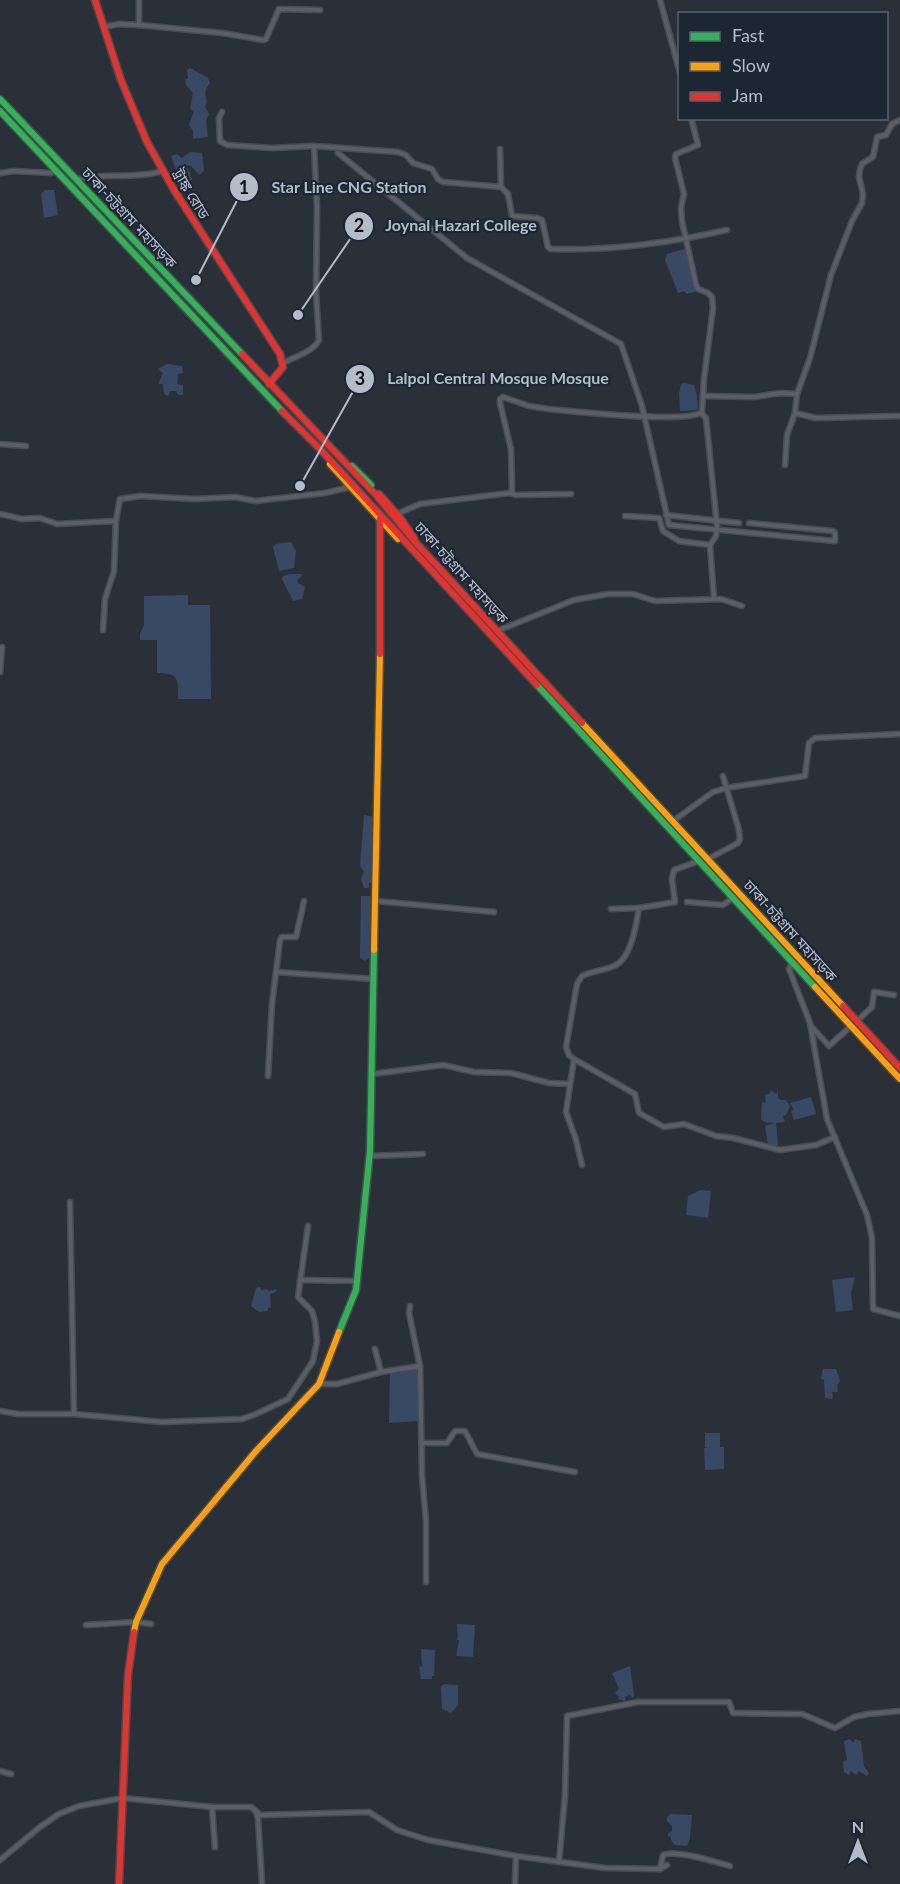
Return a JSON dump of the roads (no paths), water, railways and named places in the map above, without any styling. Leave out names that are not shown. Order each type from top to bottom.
[{"type":"main road","name":"ট্রাঙ্ক রোড","points":[[95,0],[131,106],[147,142],[237,291],[273,342],[283,363]]},
{"type":"main road","name":"ঢাকা-চট্টগ্রাম মহাসড়ক","points":[[0,99],[285,402],[377,496],[415,548],[598,752],[853,1023],[900,1068]]},
{"type":"main road","name":"ঢাকা-চট্টগ্রাম মহাসড়ক","points":[[0,111],[279,408],[497,631],[613,755],[708,859],[900,1079]]},
{"type":"main road","points":[[217,342],[223,341],[223,335]]},
{"type":"main road","points":[[227,352],[227,346],[234,347]]},
{"type":"main road","points":[[269,384],[283,367],[283,363]]},
{"type":"main road","points":[[279,408],[285,402]]},
{"type":"main road","points":[[332,450],[340,454],[397,514],[412,533],[415,548]]},
{"type":"main road","points":[[325,454],[329,463],[388,528],[415,548]]},
{"type":"main road","points":[[119,1884],[128,1675],[136,1622],[162,1564],[256,1451],[320,1384],[356,1290],[370,1156],[381,607],[380,519]]},
{"type":"main road","points":[[380,533],[384,528],[388,528]]},
{"type":"main road","points":[[598,752],[604,751],[604,746]]},
{"type":"main road","points":[[606,760],[606,754],[613,755]]},
{"type":"street","points":[[139,0],[139,25]]},
{"type":"street","points":[[660,0],[678,63]]},
{"type":"street","points":[[104,27],[119,24],[139,25],[222,33],[263,40],[266,39],[279,9],[320,10]]},
{"type":"street","points":[[222,112],[219,118],[220,141],[227,145],[272,148],[314,146],[398,152],[406,155],[413,163],[432,169],[438,179],[443,182],[501,187],[508,194],[512,216],[542,220],[548,247],[551,249],[591,250],[687,239],[727,230]]},
{"type":"street","points":[[692,120],[698,145],[675,156],[684,194],[681,208],[697,288],[712,297],[714,308],[701,413]]},
{"type":"street","points":[[785,465],[788,435],[795,413],[797,394],[810,358],[831,275],[852,221],[862,203],[860,169],[862,164],[873,157],[877,137],[886,135],[892,124],[900,120]]},
{"type":"street","points":[[283,363],[317,345],[319,340],[314,146]]},
{"type":"street","points":[[500,149],[501,187]]},
{"type":"street","points":[[338,153],[467,258],[621,344],[638,390],[669,525],[835,541],[833,531],[749,523]]},
{"type":"street","points":[[0,166],[2,173],[51,173],[56,171]]},
{"type":"street","points":[[76,180],[111,175],[150,175],[163,171]]},
{"type":"street","points":[[703,396],[755,397],[780,393],[797,394]]},
{"type":"street","points":[[510,493],[512,490],[511,449],[500,403],[503,397],[529,406],[548,409],[689,417],[701,413]]},
{"type":"street","points":[[701,413],[706,418],[717,521],[716,536],[710,545],[714,599]]},
{"type":"street","points":[[795,413],[816,418],[900,416]]},
{"type":"street","points":[[0,444],[26,446]]},
{"type":"street","points":[[103,630],[105,599],[114,571],[116,520],[120,499],[140,496],[195,499],[239,497],[255,501],[325,493],[350,487]]},
{"type":"street","points":[[397,514],[420,504],[493,497],[510,493],[516,495],[571,494]]},
{"type":"street","points":[[0,514],[22,519],[40,518],[57,524],[116,520]]},
{"type":"street","points":[[666,515],[739,523]]},
{"type":"street","points":[[626,516],[659,518],[663,531],[679,541],[710,545]]},
{"type":"street","points":[[497,631],[574,600],[597,595],[633,594],[655,601],[721,599],[742,606]]},
{"type":"street","points":[[0,672],[2,647]]},
{"type":"street","points":[[673,820],[713,792],[805,776],[809,743],[814,738],[900,734]]},
{"type":"street","points":[[708,859],[738,843],[740,839],[723,776]]},
{"type":"street","points":[[611,909],[639,908],[675,902],[672,879],[674,870],[699,860]]},
{"type":"street","points":[[687,902],[723,905],[734,897]]},
{"type":"street","points":[[268,1076],[272,1004],[280,940],[282,937],[296,937],[304,901]]},
{"type":"street","points":[[376,901],[494,912]]},
{"type":"street","points":[[639,908],[635,932],[625,959],[615,966],[585,974],[577,984],[566,1047],[569,1055],[634,1094],[639,1113],[663,1127],[684,1125],[716,1137],[732,1138],[780,1150],[816,1145],[835,1137]]},
{"type":"street","points":[[793,960],[789,969],[811,1026],[827,1119],[867,1215],[872,1238],[873,1309],[900,1317]]},
{"type":"street","points":[[277,972],[373,979]]},
{"type":"street","points":[[811,1026],[829,1046],[872,1007],[874,992],[894,994]]},
{"type":"street","points":[[574,1059],[566,1112],[582,1165]]},
{"type":"street","points":[[372,1074],[443,1065],[474,1072],[511,1073],[549,1083],[569,1084]]},
{"type":"street","points":[[370,1156],[423,1154]]},
{"type":"street","points":[[70,1202],[74,1414]]},
{"type":"street","points":[[0,1411],[18,1414],[74,1414],[162,1422],[226,1420],[242,1419],[288,1399],[313,1361],[317,1341],[312,1311],[298,1297],[308,1226]]},
{"type":"street","points":[[300,1280],[357,1281]]},
{"type":"street","points":[[410,1306],[409,1313],[420,1365],[426,1582]]},
{"type":"street","points":[[375,1349],[381,1372]]},
{"type":"street","points":[[320,1384],[337,1384],[381,1372],[420,1365]]},
{"type":"street","points":[[423,1443],[447,1443],[455,1431],[465,1431],[477,1454],[575,1472]]},
{"type":"street","points":[[86,1625],[136,1622],[151,1624]]},
{"type":"street","points":[[559,1862],[565,1795],[567,1716],[638,1702],[729,1702],[733,1713],[802,1714],[835,1728],[854,1717],[900,1711]]},
{"type":"street","points":[[0,1772],[11,1774]]},
{"type":"street","points":[[0,1860],[59,1814],[80,1806],[123,1798],[212,1807],[251,1808],[258,1818],[262,1884]]},
{"type":"street","points":[[212,1807],[215,1847]]},
{"type":"street","points":[[255,1812],[265,1815],[369,1812],[397,1830],[428,1840],[516,1856],[605,1868],[660,1869],[668,1865]]},
{"type":"street","points":[[660,1869],[663,1855],[668,1852],[677,1852],[730,1866]]},
{"type":"street","points":[[515,1884],[516,1856]]},
{"type":"water","points":[[190,68],[208,78],[210,83],[205,94],[207,102],[205,107],[209,114],[206,121],[208,137],[193,139],[193,131],[189,125],[194,111],[190,109],[193,93],[185,80],[188,78],[187,70]]},
{"type":"water","points":[[190,152],[202,153],[204,171],[199,175],[190,165],[187,166],[192,179],[191,184],[184,184],[181,175],[178,176],[171,156],[177,154],[182,158]]},
{"type":"water","points":[[45,190],[54,190],[58,215],[44,218],[41,194]]},
{"type":"water","points":[[685,249],[697,291],[687,294],[684,291],[678,293],[665,260],[667,254]]},
{"type":"water","points":[[167,364],[182,366],[183,373],[178,374],[177,384],[183,385],[183,395],[170,391],[167,396],[164,394],[163,384],[158,384],[163,373],[158,369]]},
{"type":"water","points":[[681,384],[694,385],[698,410],[680,411],[679,393]]},
{"type":"water","points":[[291,542],[296,551],[294,568],[279,571],[273,547],[276,544]]},
{"type":"water","points":[[301,574],[302,576],[297,580],[305,587],[302,599],[293,601],[282,579],[283,576]]},
{"type":"water","points":[[188,595],[188,605],[210,605],[211,699],[178,699],[176,678],[170,674],[157,673],[157,640],[140,640],[144,625],[144,596]]},
{"type":"water","points":[[364,815],[374,817],[372,883],[369,883],[369,888],[364,888],[361,879],[364,872],[360,866]]},
{"type":"water","points":[[361,896],[371,896],[369,958],[365,961],[360,958]]},
{"type":"water","points":[[771,1090],[776,1094],[778,1092],[778,1098],[786,1100],[790,1106],[786,1115],[783,1116],[785,1122],[776,1123],[778,1146],[768,1145],[765,1126],[775,1123],[764,1122],[761,1119],[762,1103],[766,1102],[765,1095]]},
{"type":"water","points":[[811,1097],[816,1114],[794,1120],[791,1111],[794,1110],[790,1103]]},
{"type":"water","points":[[701,1190],[711,1191],[708,1218],[686,1215],[688,1196]]},
{"type":"water","points":[[855,1277],[851,1293],[853,1310],[836,1312],[832,1280]]},
{"type":"water","points":[[260,1287],[261,1290],[269,1291],[276,1289],[276,1292],[270,1294],[271,1307],[268,1311],[259,1312],[251,1306],[256,1288]]},
{"type":"water","points":[[417,1366],[422,1421],[389,1423],[390,1373]]},
{"type":"water","points":[[823,1369],[836,1369],[840,1381],[837,1385],[838,1392],[832,1392],[832,1399],[825,1398],[824,1380],[821,1379]]},
{"type":"water","points":[[705,1433],[720,1433],[720,1447],[724,1447],[724,1469],[705,1470],[704,1448],[708,1448],[705,1447]]},
{"type":"water","points":[[457,1624],[475,1625],[473,1657],[456,1656],[459,1640],[457,1640]]},
{"type":"water","points":[[421,1649],[435,1650],[432,1679],[421,1679],[419,1667],[422,1666]]},
{"type":"water","points":[[630,1666],[634,1695],[633,1698],[630,1695],[625,1697],[625,1701],[618,1699],[619,1696],[615,1693],[619,1689],[612,1673]]},
{"type":"water","points":[[444,1684],[458,1685],[458,1705],[451,1713],[442,1709],[441,1687]]},
{"type":"water","points":[[850,1739],[853,1743],[855,1739],[861,1741],[864,1766],[869,1773],[867,1776],[859,1771],[856,1775],[851,1771],[849,1775],[844,1772],[843,1762],[847,1760],[844,1741]]},
{"type":"water","points":[[670,1814],[692,1815],[687,1846],[675,1845],[668,1836],[668,1833],[672,1831],[672,1826],[667,1821]]},
{"type":"place","name":"Star Line CNG Station","points":[[196,280]]},
{"type":"place","name":"Joynal Hazari College","points":[[298,315]]},
{"type":"place","name":"Lalpol Central Mosque Mosque","points":[[300,486]]}]
